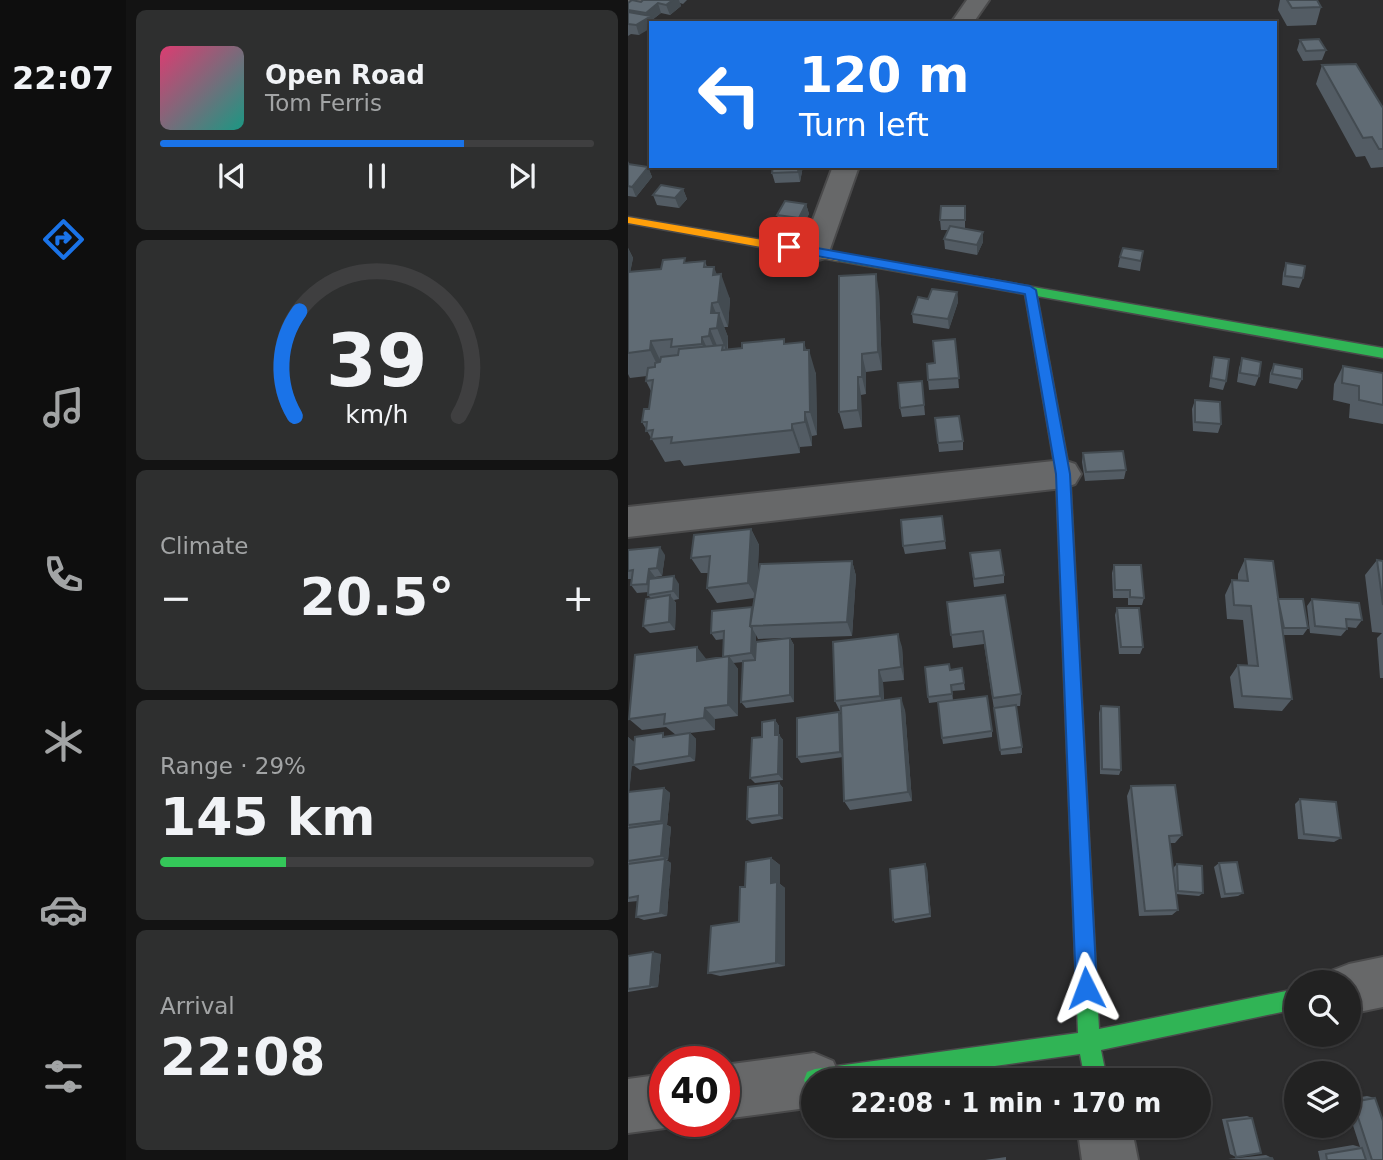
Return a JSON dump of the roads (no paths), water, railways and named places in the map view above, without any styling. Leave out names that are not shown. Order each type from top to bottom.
[{"type":"street","points":[[963,21],[978,0]]},
{"type":"street","points":[[815,252],[845,168]]},
{"type":"street","points":[[628,220],[1383,353]]},
{"type":"street","points":[[1030,290],[1063,474],[1089,1042],[1094,1068]]},
{"type":"street","points":[[628,522],[1063,474]]},
{"type":"street","points":[[1361,987],[1383,982]]},
{"type":"street","points":[[901,1068],[1089,1042],[1284,1001]]},
{"type":"street","points":[[740,1090],[801,1082]]},
{"type":"street","points":[[628,1106],[649,1103]]},
{"type":"street","points":[[1106,1138],[1110,1160]]}]
